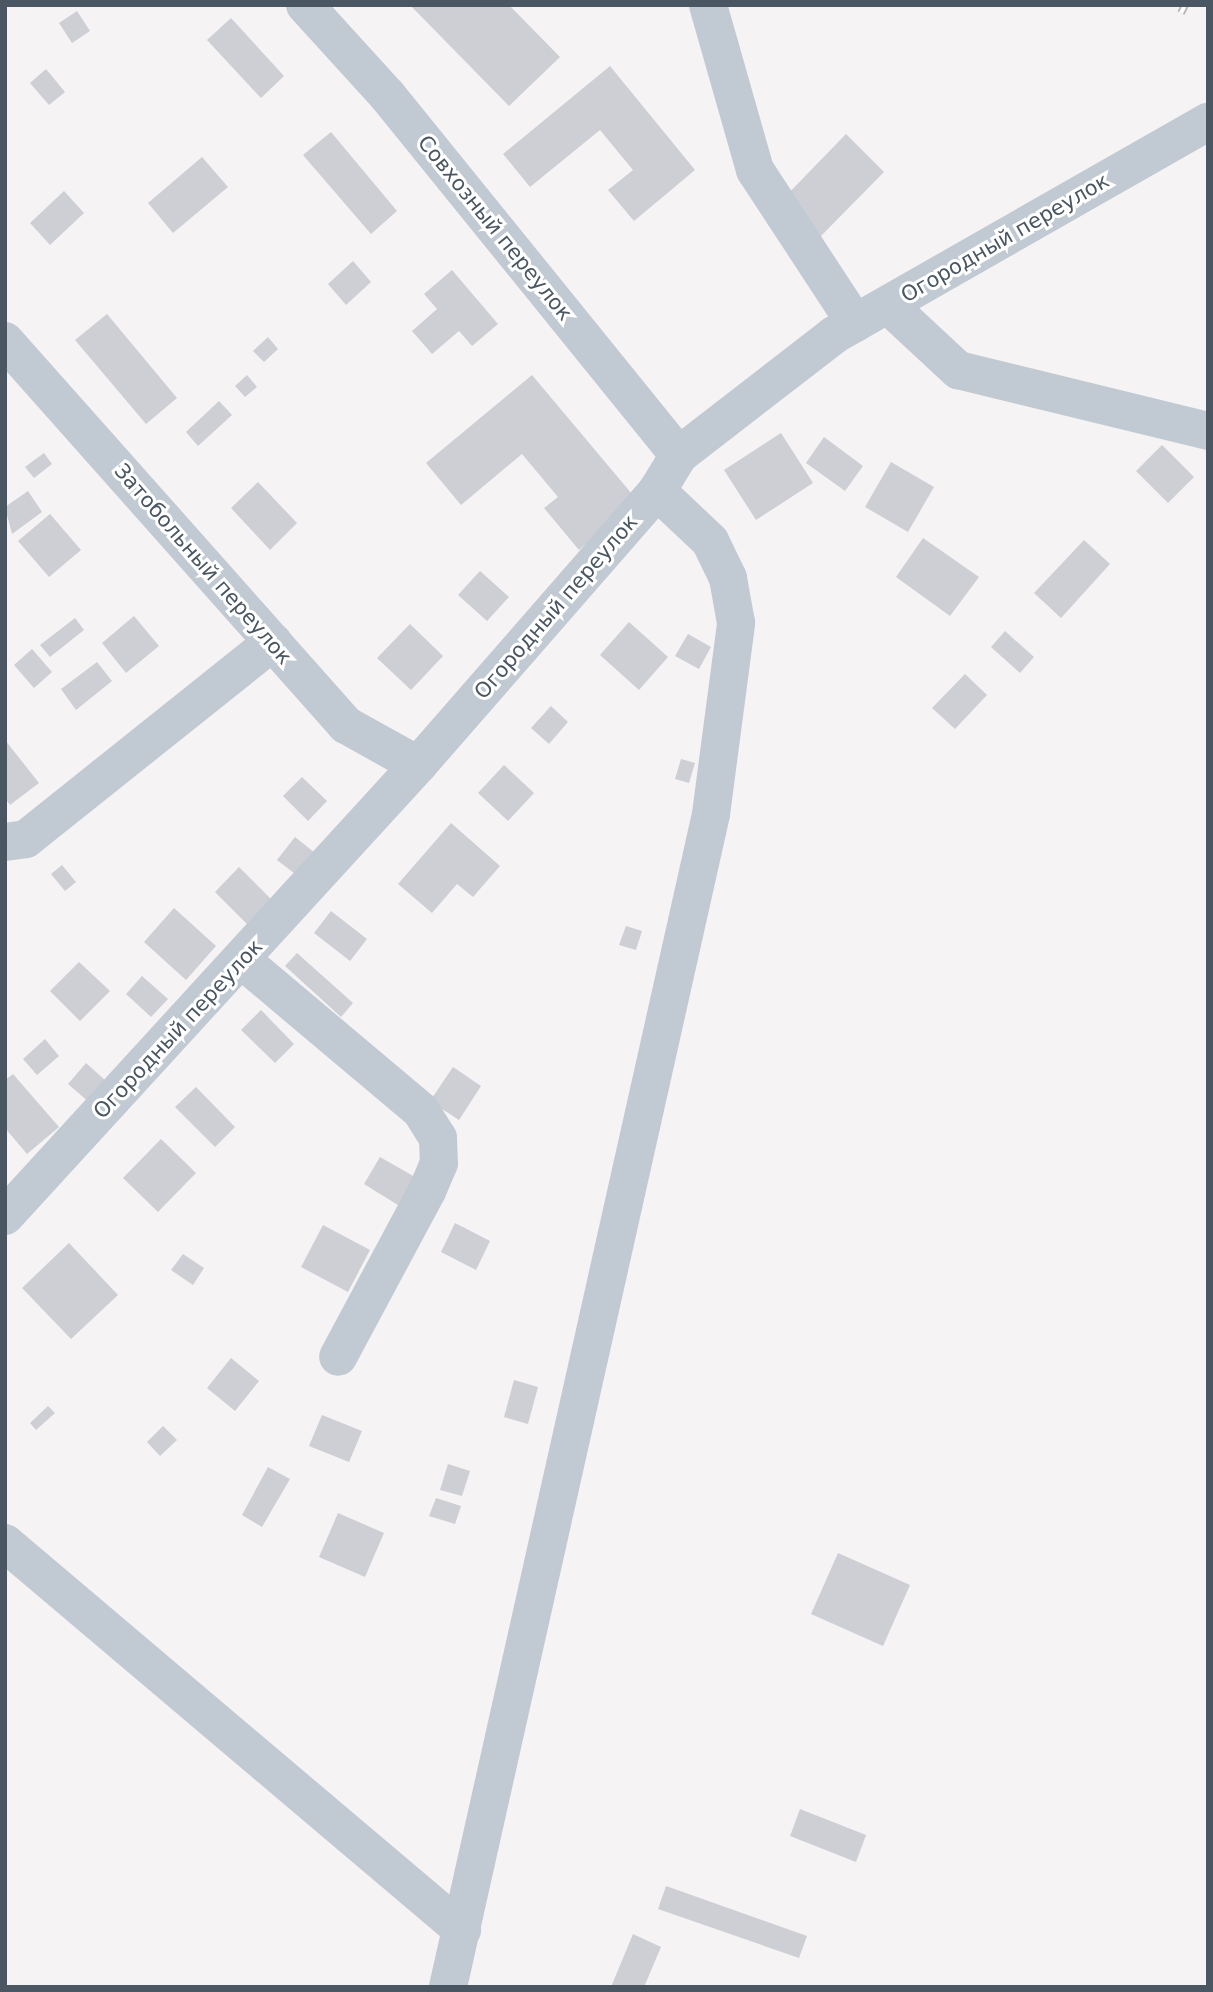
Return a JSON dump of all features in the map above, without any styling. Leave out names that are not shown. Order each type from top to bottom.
[{"type":"street","name":"Совхозный переулок","points":[[305,5],[387,95],[679,455]]},
{"type":"street","points":[[708,5],[755,170],[855,323]]},
{"type":"street","name":"Огородный переулок","points":[[5,1216],[243,961],[418,765],[657,491],[679,455],[855,323],[1208,122]]},
{"type":"street","points":[[888,305],[958,370],[1208,431]]},
{"type":"street","name":"Затобольный переулок","points":[[5,341],[346,725],[418,765]]},
{"type":"street","points":[[447,1987],[713,800],[736,623],[728,578],[688,514],[657,491]]},
{"type":"street","points":[[5,842],[26,839],[273,642]]},
{"type":"street","points":[[243,961],[421,1111],[438,1138],[439,1163],[431,1181],[338,1357]]},
{"type":"street","points":[[5,1543],[461,1930]]},
{"type":"building","points":[[410,5],[509,5],[560,57],[509,106]]},
{"type":"building","points":[[77,11],[90,31],[72,43],[59,23]]},
{"type":"building","points":[[231,18],[284,76],[261,98],[207,40]]},
{"type":"building","points":[[610,66],[695,170],[634,221],[608,190],[633,170],[600,130],[530,187],[503,154]]},
{"type":"building","points":[[46,69],[65,92],[49,105],[30,83]]},
{"type":"building","points":[[331,132],[397,211],[371,234],[303,155]]},
{"type":"building","points":[[846,134],[884,172],[819,238],[781,201]]},
{"type":"building","points":[[202,157],[228,187],[173,233],[148,203]]},
{"type":"building","points":[[64,191],[84,213],[50,245],[30,223]]},
{"type":"building","points":[[353,261],[371,282],[346,305],[328,284]]},
{"type":"building","points":[[452,270],[498,324],[472,346],[459,331],[432,354],[412,331],[437,309],[424,294]]},
{"type":"building","points":[[107,314],[177,398],[146,424],[75,340]]},
{"type":"building","points":[[268,337],[278,349],[264,362],[253,351]]},
{"type":"building","points":[[247,375],[257,387],[245,397],[235,386]]},
{"type":"building","points":[[532,375],[637,500],[579,550],[544,508],[558,497],[522,454],[461,505],[426,463]]},
{"type":"building","points":[[219,401],[232,415],[198,446],[186,432]]},
{"type":"building","points":[[781,433],[813,483],[756,520],[724,470]]},
{"type":"building","points":[[824,437],[863,466],[845,491],[806,463]]},
{"type":"building","points":[[1162,445],[1194,477],[1168,503],[1136,471]]},
{"type":"building","points":[[44,453],[52,464],[34,478],[25,467]]},
{"type":"building","points":[[891,462],[934,487],[908,532],[865,507]]},
{"type":"building","points":[[258,482],[297,523],[270,550],[231,508]]},
{"type":"building","points":[[28,491],[42,512],[12,534],[5,507]]},
{"type":"building","points":[[50,514],[81,550],[49,577],[18,541]]},
{"type":"building","points":[[923,538],[979,577],[950,616],[896,577]]},
{"type":"building","points":[[1084,540],[1110,564],[1061,618],[1034,593]]},
{"type":"building","points":[[480,571],[509,597],[487,621],[458,595]]},
{"type":"building","points":[[134,616],[159,646],[126,673],[102,643]]},
{"type":"building","points":[[75,618],[84,630],[50,657],[40,645]]},
{"type":"building","points":[[629,622],[668,657],[639,690],[600,655]]},
{"type":"building","points":[[410,624],[443,656],[411,690],[377,658]]},
{"type":"building","points":[[1005,631],[1034,657],[1020,673],[991,647]]},
{"type":"building","points":[[688,634],[711,647],[699,669],[675,656]]},
{"type":"building","points":[[32,649],[52,672],[34,688],[14,665]]},
{"type":"building","points":[[97,662],[112,681],[76,710],[61,689]]},
{"type":"building","points":[[965,674],[987,695],[955,729],[932,708]]},
{"type":"building","points":[[551,706],[568,722],[549,744],[531,728]]},
{"type":"building","points":[[5,740],[39,783],[10,805],[5,798]]},
{"type":"building","points":[[681,759],[695,763],[689,783],[675,779]]},
{"type":"building","points":[[504,765],[534,793],[508,821],[478,793]]},
{"type":"building","points":[[302,777],[327,801],[308,821],[283,796]]},
{"type":"building","points":[[451,823],[500,866],[473,897],[457,884],[432,913],[398,884]]},
{"type":"building","points":[[295,837],[320,857],[303,880],[277,860]]},
{"type":"building","points":[[62,865],[76,882],[65,891],[51,874]]},
{"type":"building","points":[[239,867],[274,902],[250,927],[215,892]]},
{"type":"building","points":[[174,908],[216,946],[186,980],[144,942]]},
{"type":"building","points":[[331,911],[367,939],[350,961],[314,933]]},
{"type":"building","points":[[626,926],[642,931],[636,950],[619,945]]},
{"type":"building","points":[[297,953],[353,1003],[341,1017],[285,966]]},
{"type":"building","points":[[79,962],[110,991],[80,1021],[50,991]]},
{"type":"building","points":[[142,976],[168,999],[151,1017],[126,994]]},
{"type":"building","points":[[261,1010],[294,1044],[275,1063],[241,1030]]},
{"type":"building","points":[[45,1039],[59,1056],[37,1075],[23,1059]]},
{"type":"building","points":[[86,1063],[116,1090],[98,1110],[68,1084]]},
{"type":"building","points":[[453,1067],[481,1086],[459,1120],[430,1101]]},
{"type":"building","points":[[13,1074],[59,1127],[27,1154],[5,1128],[5,1080]]},
{"type":"building","points":[[196,1087],[235,1127],[215,1147],[175,1107]]},
{"type":"building","points":[[161,1139],[196,1173],[158,1212],[123,1178]]},
{"type":"building","points":[[380,1157],[415,1177],[398,1205],[364,1184]]},
{"type":"building","points":[[455,1223],[490,1241],[476,1270],[441,1252]]},
{"type":"building","points":[[323,1225],[370,1250],[348,1292],[301,1267]]},
{"type":"building","points":[[69,1243],[118,1295],[71,1339],[22,1288]]},
{"type":"building","points":[[183,1254],[204,1268],[193,1285],[171,1270]]},
{"type":"building","points":[[231,1358],[259,1381],[235,1411],[207,1388]]},
{"type":"building","points":[[514,1380],[538,1387],[528,1424],[504,1417]]},
{"type":"building","points":[[48,1406],[55,1413],[36,1430],[30,1423]]},
{"type":"building","points":[[322,1415],[362,1431],[349,1462],[309,1446]]},
{"type":"building","points":[[163,1426],[177,1440],[160,1456],[147,1442]]},
{"type":"building","points":[[448,1464],[470,1471],[462,1496],[440,1490]]},
{"type":"building","points":[[268,1467],[290,1479],[262,1527],[242,1515]]},
{"type":"building","points":[[436,1498],[461,1506],[455,1524],[429,1516]]},
{"type":"building","points":[[338,1513],[384,1533],[365,1577],[319,1557]]},
{"type":"building","points":[[838,1553],[910,1585],[883,1646],[811,1614]]},
{"type":"building","points":[[800,1809],[866,1835],[856,1862],[790,1836]]},
{"type":"building","points":[[666,1886],[807,1936],[799,1958],[658,1909]]},
{"type":"building","points":[[633,1934],[661,1947],[644,1987],[611,1987]]},
{"type":"railway","points":[[1181,13],[1185,5]]}]
